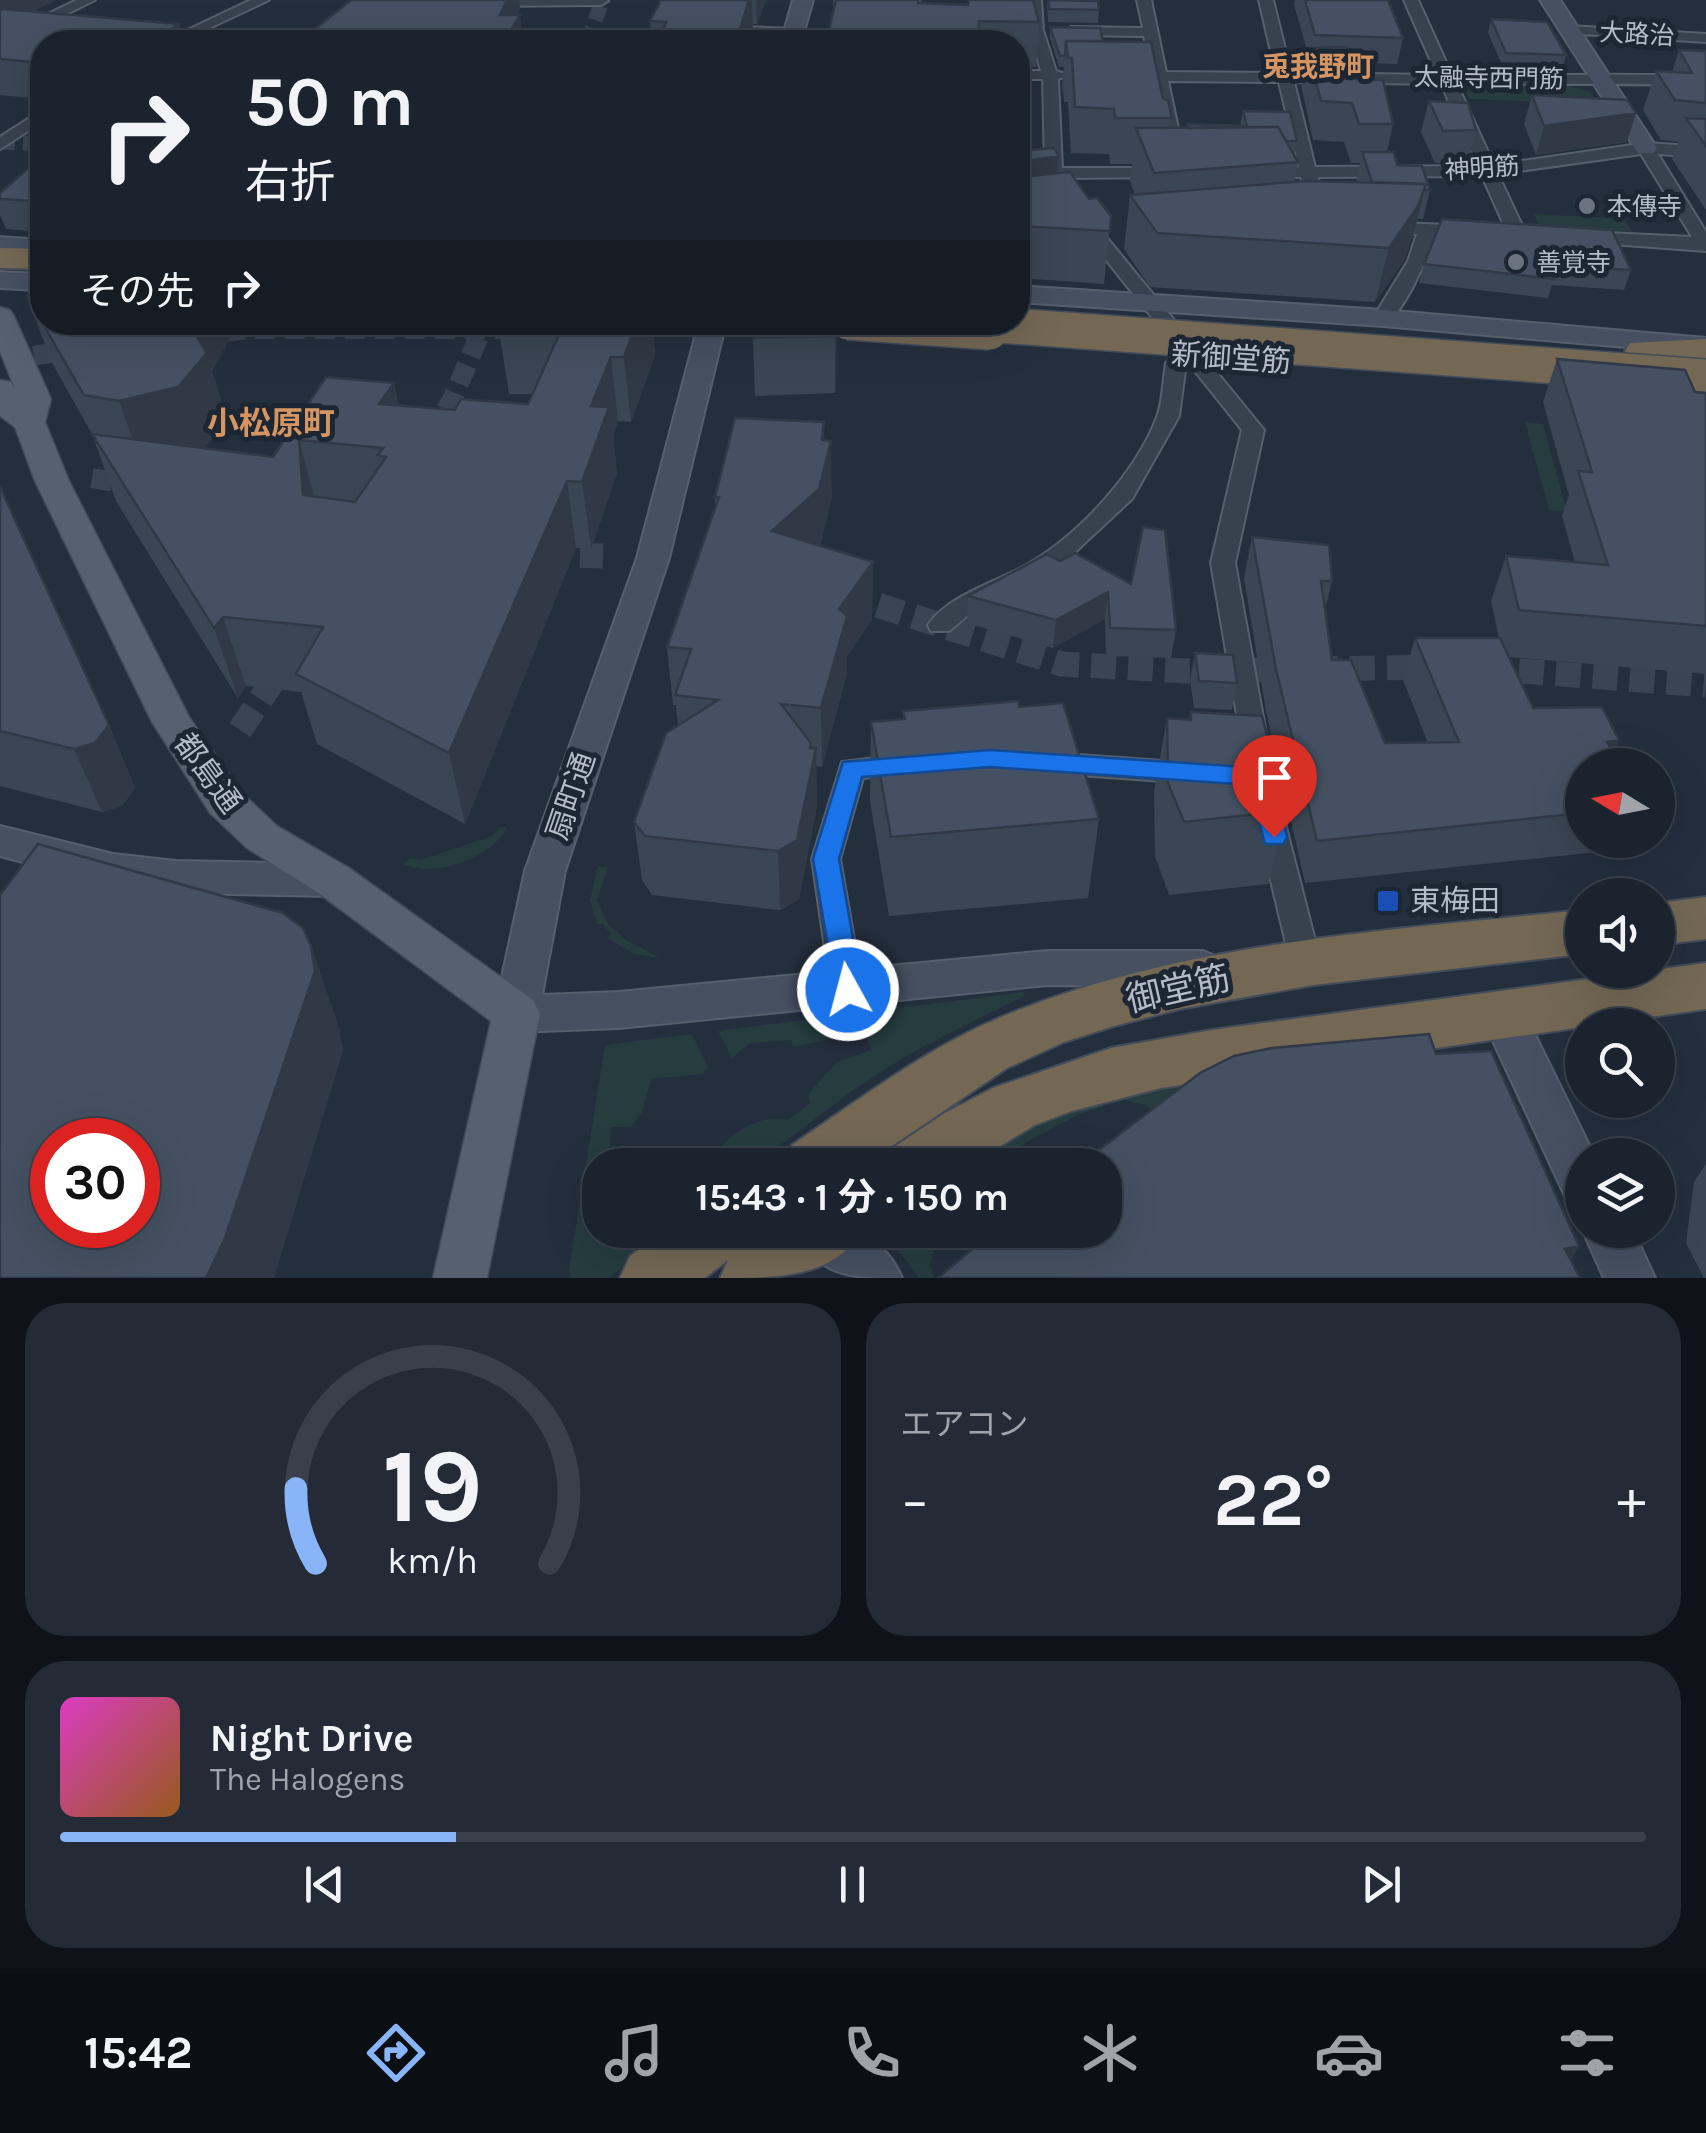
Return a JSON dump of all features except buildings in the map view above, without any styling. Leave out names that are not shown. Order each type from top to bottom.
[{"type":"highway","points":[[0,258],[30,259]]},
{"type":"highway","points":[[0,276],[30,275]]},
{"type":"highway","points":[[1030,302],[1643,350],[1706,348]]},
{"type":"highway","points":[[1030,302],[1364,325],[1613,376],[1706,390]]},
{"type":"highway","points":[[1030,317],[1706,364]]},
{"type":"highway","points":[[1030,327],[1706,377]]},
{"type":"highway","points":[[989,335],[1551,372],[1706,390]]},
{"type":"highway","points":[[1675,922],[1706,918]]},
{"type":"highway","name":"御堂筋","points":[[840,1148],[946,1078],[1046,1024],[1285,966],[1565,934]]},
{"type":"highway","name":"御堂筋","points":[[941,1148],[1039,1093],[1146,1063],[1501,1011],[1706,986]]},
{"type":"highway","points":[[653,1278],[694,1248]]},
{"type":"highway","points":[[753,1278],[801,1248]]},
{"type":"main road","name":"都島通","points":[[0,316],[10,365],[35,399],[29,422]]},
{"type":"main road","name":"都島通","points":[[0,390],[8,407],[29,422],[52,481],[194,760],[242,821],[332,880],[516,1014]]},
{"type":"main road","name":"扇町通","points":[[460,1278],[516,1014]]},
{"type":"street","points":[[0,43],[88,0]]},
{"type":"street","points":[[196,30],[262,0]]},
{"type":"street","points":[[794,30],[803,0]]},
{"type":"street","points":[[516,1014],[620,1010],[1047,968],[1285,966],[1249,781],[1222,563],[1252,430],[1204,365],[1183,359],[1109,241],[1054,184],[1050,76],[1036,30],[1034,0]]},
{"type":"street","points":[[1030,173],[1179,172],[1144,0]]},
{"type":"street","points":[[1266,0],[1310,172],[1315,206]]},
{"type":"street","points":[[1354,225],[1508,233],[1488,172],[1412,0]]},
{"type":"street","points":[[1550,0],[1705,245]]},
{"type":"street","points":[[468,1],[602,1]]},
{"type":"street","points":[[1036,30],[1150,32]]},
{"type":"street","name":"大路治","points":[[1568,30],[1706,38]]},
{"type":"street","points":[[1030,75],[1086,76]]},
{"type":"street","name":"太融寺西門筋","points":[[1104,76],[1600,80],[1614,77],[1706,82]]},
{"type":"street","points":[[0,144],[30,123]]},
{"type":"street","name":"神明筋","points":[[1254,172],[1488,172],[1646,148],[1706,152]]},
{"type":"street","points":[[1383,318],[1417,261],[1428,229]]},
{"type":"street","points":[[1573,236],[1705,245]]},
{"type":"street","points":[[0,245],[30,246]]},
{"type":"street","points":[[0,276],[30,280]]},
{"type":"street","name":"新御堂筋","points":[[1030,301],[1146,303],[1383,318],[1706,348]]},
{"type":"street","name":"扇町通","points":[[516,1014],[545,871],[653,558],[710,335]]},
{"type":"street","name":"新御堂筋","points":[[939,335],[1183,359],[1706,390]]},
{"type":"street","points":[[940,625],[958,610],[1051,562],[1124,494],[1168,416],[1183,359]]},
{"type":"street","points":[[1027,762],[1249,781]]},
{"type":"street","points":[[848,990],[826,859],[852,769],[931,763]]},
{"type":"street","points":[[0,841],[113,870],[176,876],[332,880]]},
{"type":"street","points":[[1501,1011],[1565,1145]]},
{"type":"street","points":[[844,1248],[877,1278]]},
{"type":"street","points":[[1615,1248],[1630,1278]]},
{"type":"green space","points":[[1462,82],[1570,86],[1590,92],[1597,104],[1469,99]]},
{"type":"green space","points":[[1534,214],[1625,219],[1635,237],[1542,232]]},
{"type":"green space","points":[[1525,422],[1543,424],[1567,512],[1549,510]]},
{"type":"green space","points":[[500,827],[507,827],[489,848],[461,863],[430,869],[403,864],[410,858],[420,860],[492,836]]},
{"type":"green space","points":[[598,866],[608,867],[597,900],[608,924],[626,940],[660,958],[634,954],[607,938],[611,934],[603,924],[597,924],[590,900]]},
{"type":"green space","points":[[1023,992],[1024,996],[911,1053],[852,1091],[777,1148],[720,1148],[751,1124],[788,1120],[810,1103],[808,1094],[837,1062],[871,1050],[864,1032],[793,1047],[791,1040],[750,1043],[732,1058],[718,1031]]},
{"type":"green space","points":[[692,1034],[708,1068],[703,1074],[651,1079],[642,1112],[631,1127],[611,1127],[610,1148],[589,1148],[605,1045]]},
{"type":"green space","points":[[1220,1072],[1188,1091],[1170,1095],[1161,1117],[1146,1105],[1124,1100],[1079,1114],[1019,1148],[990,1148],[1020,1129],[1073,1106]]},
{"type":"green space","points":[[582,1189],[582,1248],[648,1248],[609,1278],[571,1278]]},
{"type":"green space","points":[[896,1248],[935,1248],[930,1264],[934,1278],[919,1278]]},
{"type":"tunnel","points":[[592,30],[602,0]]},
{"type":"tunnel","points":[[0,142],[30,143]]},
{"type":"tunnel","points":[[430,436],[452,400],[480,335]]},
{"type":"tunnel","points":[[34,356],[81,347]]},
{"type":"tunnel","points":[[92,478],[140,486],[129,484]]},
{"type":"tunnel","points":[[543,554],[603,556]]},
{"type":"tunnel","points":[[843,594],[1062,664],[1187,671],[1437,667]]},
{"type":"tunnel","points":[[240,730],[285,663]]},
{"type":"tunnel","points":[[1482,668],[1706,685]]},
{"type":"place","name":"本傳寺","points":[[1587,206]]},
{"type":"place","name":"善覚寺","points":[[1516,262]]},
{"type":"place","name":"東梅田","points":[[1388,901]]},
{"type":"district","name":"兎我野町","points":[[1318,66]]},
{"type":"district","name":"小松原町","points":[[271,423]]},
{"type":"route","points":[[848,990],[826,859],[852,769],[990,758],[1261,777],[1274,837]]}]
